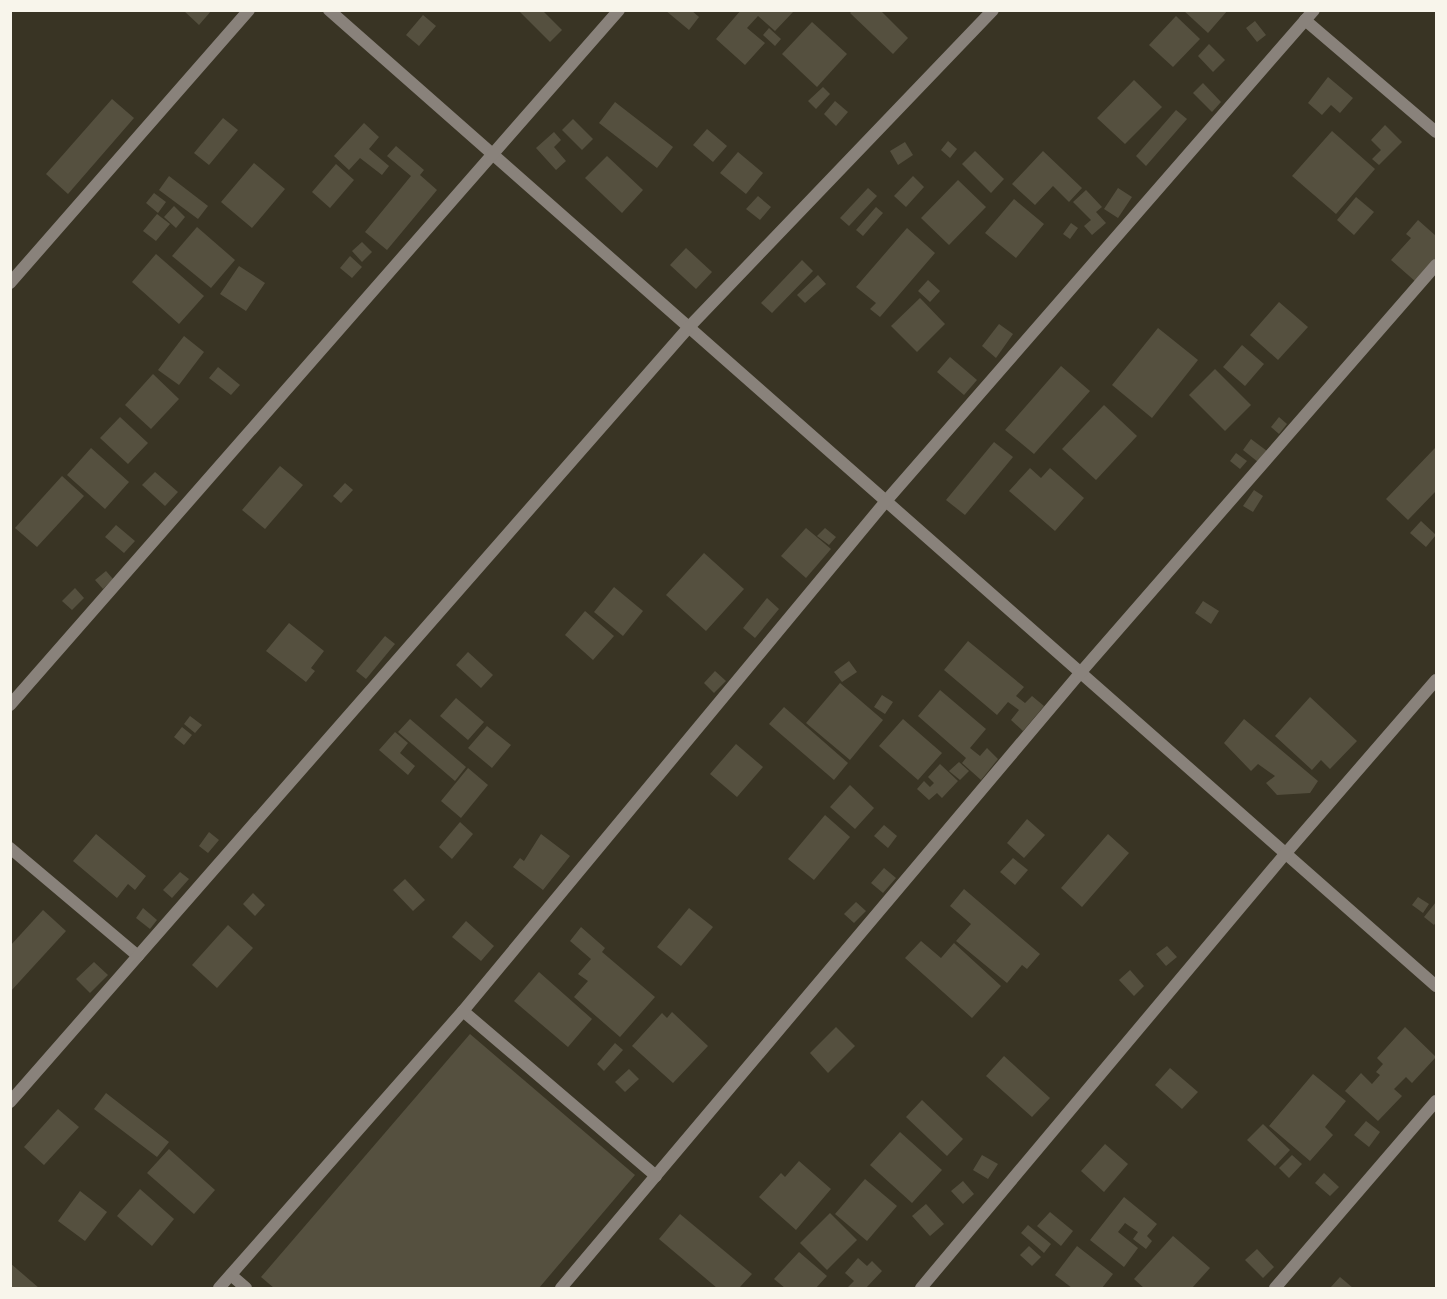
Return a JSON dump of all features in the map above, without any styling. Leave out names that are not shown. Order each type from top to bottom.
[{"type":"street","points":[[10,283],[249,10]]},
{"type":"street","points":[[329,10],[1437,986]]},
{"type":"street","points":[[10,705],[619,10]]},
{"type":"street","points":[[10,1102],[689,327],[993,10]]},
{"type":"street","points":[[219,1288],[463,1011],[886,501],[1310,15],[1437,132]]},
{"type":"street","points":[[561,1288],[1081,672],[1437,265]]},
{"type":"street","points":[[921,1288],[1286,853],[1437,680]]},
{"type":"street","points":[[10,848],[138,956]]},
{"type":"street","points":[[463,1011],[656,1176]]},
{"type":"street","points":[[1275,1288],[1437,1101]]},
{"type":"street","points":[[231,1275],[246,1288]]},
{"type":"building","points":[[183,10],[212,10],[199,25]]},
{"type":"building","points":[[518,10],[542,10],[562,30],[550,42]]},
{"type":"building","points":[[665,10],[691,10],[699,17],[689,30]]},
{"type":"building","points":[[741,10],[793,12],[775,31],[758,16],[747,28],[765,43],[745,65],[716,39]]},
{"type":"building","points":[[853,10],[880,10],[908,38],[893,54],[850,13]]},
{"type":"building","points":[[1183,10],[1228,10],[1208,33]]},
{"type":"building","points":[[423,15],[436,26],[419,46],[406,35]]},
{"type":"building","points":[[1176,16],[1200,39],[1173,67],[1149,45]]},
{"type":"building","points":[[1255,21],[1266,35],[1257,42],[1246,28]]},
{"type":"building","points":[[812,22],[847,54],[817,87],[782,54]]},
{"type":"building","points":[[769,28],[781,39],[775,46],[763,35]]},
{"type":"building","points":[[1209,44],[1225,60],[1213,72],[1198,56]]},
{"type":"building","points":[[1328,77],[1353,98],[1340,113],[1331,105],[1322,115],[1308,103]]},
{"type":"building","points":[[1134,80],[1162,107],[1125,144],[1097,118]]},
{"type":"building","points":[[1203,83],[1221,102],[1212,112],[1193,93]]},
{"type":"building","points":[[823,87],[830,94],[816,109],[808,101]]},
{"type":"building","points":[[112,99],[134,118],[68,194],[46,174]]},
{"type":"building","points":[[835,101],[848,112],[836,126],[824,114]]},
{"type":"building","points":[[615,102],[673,147],[657,168],[599,123]]},
{"type":"building","points":[[1176,110],[1187,119],[1146,166],[1136,156]]},
{"type":"building","points":[[223,118],[238,130],[209,165],[194,153]]},
{"type":"building","points":[[573,119],[593,139],[582,150],[562,130]]},
{"type":"building","points":[[364,123],[379,137],[369,149],[389,166],[382,175],[360,158],[349,170],[334,156]]},
{"type":"building","points":[[1385,125],[1402,142],[1379,165],[1372,159],[1381,150],[1371,140]]},
{"type":"building","points":[[707,129],[727,146],[713,162],[693,145]]},
{"type":"building","points":[[1332,131],[1375,169],[1336,214],[1292,176]]},
{"type":"building","points":[[554,132],[561,140],[554,147],[566,161],[556,170],[536,148]]},
{"type":"building","points":[[948,141],[957,149],[950,158],[941,150]]},
{"type":"building","points":[[905,142],[913,155],[898,165],[890,151]]},
{"type":"building","points":[[396,146],[424,170],[420,175],[437,190],[387,250],[365,232],[411,176],[387,156]]},
{"type":"building","points":[[975,151],[1004,179],[991,193],[962,164]]},
{"type":"building","points":[[1043,151],[1082,188],[1069,202],[1053,186],[1035,205],[1012,184]]},
{"type":"building","points":[[738,152],[763,173],[746,194],[720,173]]},
{"type":"building","points":[[607,156],[643,190],[622,213],[585,178]]},
{"type":"building","points":[[254,163],[285,189],[252,228],[221,202]]},
{"type":"building","points":[[336,164],[354,180],[330,208],[312,192]]},
{"type":"building","points":[[169,176],[208,206],[198,219],[159,190]]},
{"type":"building","points":[[913,176],[924,187],[906,207],[894,196]]},
{"type":"building","points":[[958,180],[986,207],[949,245],[921,218]]},
{"type":"building","points":[[868,188],[877,196],[849,226],[840,218]]},
{"type":"building","points":[[1118,188],[1132,197],[1118,218],[1104,209]]},
{"type":"building","points":[[1086,190],[1102,207],[1096,212],[1106,223],[1092,235],[1084,226],[1091,220],[1073,202]]},
{"type":"building","points":[[154,193],[166,202],[158,213],[146,203]]},
{"type":"building","points":[[758,196],[771,207],[760,220],[746,209]]},
{"type":"building","points":[[1356,197],[1374,212],[1354,235],[1337,220]]},
{"type":"building","points":[[1014,199],[1044,224],[1016,258],[985,233]]},
{"type":"building","points":[[174,206],[185,217],[176,228],[164,217]]},
{"type":"building","points":[[876,207],[883,213],[863,236],[856,230]]},
{"type":"building","points":[[157,214],[170,224],[156,241],[143,231]]},
{"type":"building","points":[[1418,220],[1436,236],[1436,258],[1416,282],[1391,260],[1411,238],[1406,234]]},
{"type":"building","points":[[1071,223],[1078,228],[1070,239],[1063,234]]},
{"type":"building","points":[[197,227],[235,260],[211,288],[172,256]]},
{"type":"building","points":[[907,228],[935,253],[880,317],[870,309],[876,303],[856,287]]},
{"type":"building","points":[[362,242],[372,252],[362,262],[352,251]]},
{"type":"building","points":[[686,248],[712,272],[696,289],[670,265]]},
{"type":"building","points":[[156,254],[204,296],[179,324],[132,282]]},
{"type":"building","points":[[350,256],[362,267],[352,278],[340,268]]},
{"type":"building","points":[[802,260],[813,271],[772,313],[761,303]]},
{"type":"building","points":[[239,266],[265,283],[246,311],[220,294]]},
{"type":"building","points":[[818,275],[826,284],[805,303],[797,295]]},
{"type":"building","points":[[928,280],[940,291],[930,302],[918,291]]},
{"type":"building","points":[[920,298],[945,324],[917,352],[891,326]]},
{"type":"building","points":[[1279,302],[1308,327],[1278,360],[1250,335]]},
{"type":"building","points":[[999,324],[1013,334],[996,358],[982,346]]},
{"type":"building","points":[[1158,328],[1198,360],[1152,418],[1112,385]]},
{"type":"building","points":[[184,336],[204,352],[179,385],[158,370]]},
{"type":"building","points":[[1242,345],[1264,364],[1245,386],[1223,367]]},
{"type":"building","points":[[950,357],[977,380],[964,395],[937,372]]},
{"type":"building","points":[[1061,366],[1090,391],[1034,454],[1005,430]]},
{"type":"building","points":[[218,367],[240,385],[231,395],[209,378]]},
{"type":"building","points":[[1215,369],[1251,405],[1225,431],[1189,395]]},
{"type":"building","points":[[153,374],[179,399],[151,429],[125,405]]},
{"type":"building","points":[[1104,405],[1137,436],[1096,480],[1062,449]]},
{"type":"building","points":[[120,417],[148,443],[128,464],[100,438]]},
{"type":"building","points":[[1279,417],[1287,424],[1279,434],[1271,427]]},
{"type":"building","points":[[1251,439],[1267,451],[1258,462],[1243,450]]},
{"type":"building","points":[[994,442],[1013,457],[965,515],[946,500]]},
{"type":"building","points":[[1436,447],[1436,491],[1408,520],[1386,499]]},
{"type":"building","points":[[91,448],[129,482],[105,509],[67,475]]},
{"type":"building","points":[[1236,453],[1247,461],[1240,469],[1230,461]]},
{"type":"building","points":[[280,466],[303,485],[265,529],[242,510]]},
{"type":"building","points":[[1030,468],[1041,478],[1050,468],[1084,498],[1055,531],[1009,491]]},
{"type":"building","points":[[155,472],[178,492],[165,506],[142,485]]},
{"type":"building","points":[[62,476],[84,496],[37,547],[15,528]]},
{"type":"building","points":[[345,483],[353,490],[341,503],[333,496]]},
{"type":"building","points":[[1254,490],[1263,496],[1253,512],[1243,506]]},
{"type":"building","points":[[1421,521],[1436,535],[1426,547],[1410,533]]},
{"type":"building","points":[[116,525],[135,541],[124,553],[105,537]]},
{"type":"building","points":[[806,528],[831,549],[806,578],[781,556]]},
{"type":"building","points":[[825,528],[836,537],[829,545],[817,536]]},
{"type":"building","points":[[704,553],[744,589],[706,631],[666,595]]},
{"type":"building","points":[[106,571],[113,579],[103,589],[95,580]]},
{"type":"building","points":[[614,587],[643,611],[623,636],[594,612]]},
{"type":"building","points":[[75,588],[84,598],[72,610],[62,601]]},
{"type":"building","points":[[767,598],[779,609],[755,638],[743,628]]},
{"type":"building","points":[[1203,601],[1219,611],[1211,624],[1195,613]]},
{"type":"building","points":[[585,611],[614,636],[593,660],[565,635]]},
{"type":"building","points":[[289,623],[324,651],[311,668],[315,671],[306,682],[266,651]]},
{"type":"building","points":[[385,636],[395,644],[366,679],[356,671]]},
{"type":"building","points":[[968,641],[1024,687],[1016,696],[1025,703],[1032,696],[1044,706],[1023,731],[1011,720],[1019,710],[1008,702],[997,715],[944,670]]},
{"type":"building","points":[[468,652],[493,675],[481,688],[456,665]]},
{"type":"building","points":[[849,661],[857,672],[842,682],[834,672]]},
{"type":"building","points":[[715,671],[726,681],[714,693],[704,683]]},
{"type":"building","points":[[840,683],[883,720],[850,760],[806,723]]},
{"type":"building","points":[[940,690],[986,729],[970,748],[980,756],[987,748],[998,759],[981,780],[962,763],[966,758],[918,716]]},
{"type":"building","points":[[882,695],[893,702],[885,714],[874,707]]},
{"type":"building","points":[[1310,697],[1357,741],[1330,769],[1321,760],[1312,770],[1275,736]]},
{"type":"building","points":[[456,698],[484,722],[468,740],[440,716]]},
{"type":"building","points":[[784,707],[848,763],[834,780],[769,724]]},
{"type":"building","points":[[190,716],[202,725],[195,733],[184,724]]},
{"type":"building","points":[[410,719],[466,767],[455,781],[398,732]]},
{"type":"building","points":[[903,719],[942,753],[918,780],[879,746]]},
{"type":"building","points":[[1244,719],[1318,781],[1310,793],[1277,795],[1266,783],[1275,776],[1258,764],[1251,771],[1224,743]]},
{"type":"building","points":[[487,726],[511,745],[492,768],[468,748]]},
{"type":"building","points":[[182,727],[192,735],[184,745],[174,737]]},
{"type":"building","points":[[395,732],[408,743],[400,753],[415,766],[408,775],[379,750]]},
{"type":"building","points":[[736,744],[763,767],[737,797],[710,774]]},
{"type":"building","points":[[959,762],[969,771],[960,780],[949,771]]},
{"type":"building","points":[[940,764],[958,781],[942,798],[937,793],[929,800],[917,789],[924,781],[930,787],[934,783],[928,777]]},
{"type":"building","points":[[468,768],[488,785],[461,818],[441,801]]},
{"type":"building","points":[[850,785],[874,808],[855,829],[830,807]]},
{"type":"building","points":[[825,815],[850,837],[814,880],[788,859]]},
{"type":"building","points":[[1027,819],[1045,835],[1024,858],[1007,843]]},
{"type":"building","points":[[460,822],[473,834],[452,859],[439,847]]},
{"type":"building","points":[[884,825],[897,836],[888,848],[874,836]]},
{"type":"building","points":[[209,832],[219,840],[208,853],[199,846]]},
{"type":"building","points":[[96,834],[146,876],[135,890],[128,884],[117,898],[73,861]]},
{"type":"building","points":[[541,834],[570,856],[543,890],[513,867],[520,858],[524,861]]},
{"type":"building","points":[[1108,834],[1129,853],[1082,907],[1061,888]]},
{"type":"building","points":[[1013,858],[1028,870],[1015,885],[1000,872]]},
{"type":"building","points":[[884,868],[896,878],[883,893],[871,883]]},
{"type":"building","points":[[180,872],[189,879],[172,898],[163,890]]},
{"type":"building","points":[[405,879],[425,900],[413,911],[393,890]]},
{"type":"building","points":[[964,889],[1040,954],[1027,969],[1022,965],[1007,983],[956,941],[971,924],[950,906]]},
{"type":"building","points":[[253,893],[265,905],[255,916],[243,904]]},
{"type":"building","points":[[1418,897],[1429,904],[1423,913],[1412,905]]},
{"type":"building","points":[[856,902],[866,911],[854,923],[844,914]]},
{"type":"building","points":[[1436,902],[1436,922],[1434,925],[1424,917]]},
{"type":"building","points":[[143,908],[157,920],[150,929],[136,918]]},
{"type":"building","points":[[689,908],[713,927],[681,966],[657,947]]},
{"type":"building","points":[[43,910],[66,931],[10,992],[10,946]]},
{"type":"building","points":[[466,921],[494,946],[481,961],[452,937]]},
{"type":"building","points":[[228,925],[253,948],[217,988],[192,965]]},
{"type":"building","points":[[581,927],[605,948],[602,952],[655,997],[620,1037],[574,997],[588,981],[578,974],[591,959],[570,941]]},
{"type":"building","points":[[921,941],[941,958],[954,943],[1001,986],[972,1018],[905,958]]},
{"type":"building","points":[[1167,946],[1177,957],[1166,966],[1156,954]]},
{"type":"building","points":[[94,962],[108,975],[90,993],[76,979]]},
{"type":"building","points":[[1130,970],[1144,986],[1134,996],[1119,980]]},
{"type":"building","points":[[539,972],[592,1019],[568,1047],[514,1001]]},
{"type":"building","points":[[672,1012],[708,1046],[673,1083],[632,1046],[662,1013],[667,1018]]},
{"type":"building","points":[[836,1027],[855,1046],[828,1073],[810,1053]]},
{"type":"building","points":[[1405,1027],[1436,1057],[1412,1083],[1406,1077],[1394,1089],[1402,1096],[1378,1121],[1345,1091],[1361,1073],[1372,1084],[1380,1075],[1376,1072],[1383,1064],[1377,1058]]},
{"type":"building","points":[[470,1034],[635,1175],[539,1288],[274,1288],[261,1277]]},
{"type":"building","points":[[615,1043],[623,1050],[604,1071],[597,1064]]},
{"type":"building","points":[[1004,1056],[1050,1098],[1032,1117],[986,1076]]},
{"type":"building","points":[[1170,1068],[1198,1092],[1182,1109],[1155,1085]]},
{"type":"building","points":[[629,1069],[639,1079],[625,1092],[615,1082]]},
{"type":"building","points":[[1313,1074],[1346,1101],[1325,1127],[1333,1135],[1310,1161],[1269,1126]]},
{"type":"building","points":[[106,1093],[169,1142],[157,1157],[94,1109]]},
{"type":"building","points":[[922,1100],[963,1139],[947,1156],[906,1117]]},
{"type":"building","points":[[58,1109],[79,1127],[44,1165],[24,1147]]},
{"type":"building","points":[[1366,1121],[1380,1132],[1369,1147],[1354,1135]]},
{"type":"building","points":[[1263,1124],[1290,1150],[1275,1166],[1247,1140]]},
{"type":"building","points":[[900,1132],[942,1170],[912,1203],[870,1165]]},
{"type":"building","points":[[1105,1144],[1128,1164],[1104,1192],[1081,1171]]},
{"type":"building","points":[[169,1149],[215,1190],[194,1214],[147,1173]]},
{"type":"building","points":[[982,1155],[998,1164],[988,1179],[973,1170]]},
{"type":"building","points":[[1292,1155],[1302,1164],[1289,1178],[1279,1168]]},
{"type":"building","points":[[799,1161],[831,1189],[796,1230],[759,1197],[781,1173],[785,1177]]},
{"type":"building","points":[[1324,1173],[1339,1187],[1330,1196],[1315,1183]]},
{"type":"building","points":[[865,1179],[897,1206],[867,1241],[835,1214]]},
{"type":"building","points":[[963,1181],[974,1194],[963,1204],[951,1191]]},
{"type":"building","points":[[140,1189],[174,1219],[152,1246],[117,1216]]},
{"type":"building","points":[[80,1191],[107,1212],[85,1241],[58,1221]]},
{"type":"building","points":[[1124,1197],[1157,1224],[1147,1236],[1152,1241],[1146,1249],[1133,1239],[1138,1232],[1125,1223],[1118,1232],[1138,1248],[1124,1267],[1090,1240]]},
{"type":"building","points":[[926,1204],[944,1224],[930,1236],[912,1216]]},
{"type":"building","points":[[1050,1212],[1073,1231],[1061,1246],[1037,1226]]},
{"type":"building","points":[[830,1213],[857,1240],[827,1270],[800,1243]]},
{"type":"building","points":[[680,1214],[752,1274],[739,1288],[717,1288],[659,1239]]},
{"type":"building","points":[[1028,1225],[1051,1244],[1044,1253],[1021,1233]]},
{"type":"building","points":[[1173,1236],[1210,1268],[1192,1288],[1144,1288],[1134,1279]]},
{"type":"building","points":[[1029,1246],[1041,1257],[1032,1266],[1020,1255]]},
{"type":"building","points":[[1077,1246],[1113,1274],[1102,1288],[1072,1288],[1055,1275]]},
{"type":"building","points":[[1257,1249],[1274,1267],[1263,1278],[1245,1260]]},
{"type":"building","points":[[799,1252],[827,1276],[816,1288],[785,1288],[774,1279]]},
{"type":"building","points":[[858,1258],[867,1266],[872,1261],[882,1271],[866,1288],[847,1288],[854,1281],[845,1273]]},
{"type":"building","points":[[10,1263],[39,1288],[10,1288]]},
{"type":"building","points":[[1340,1277],[1353,1288],[1330,1288]]}]
